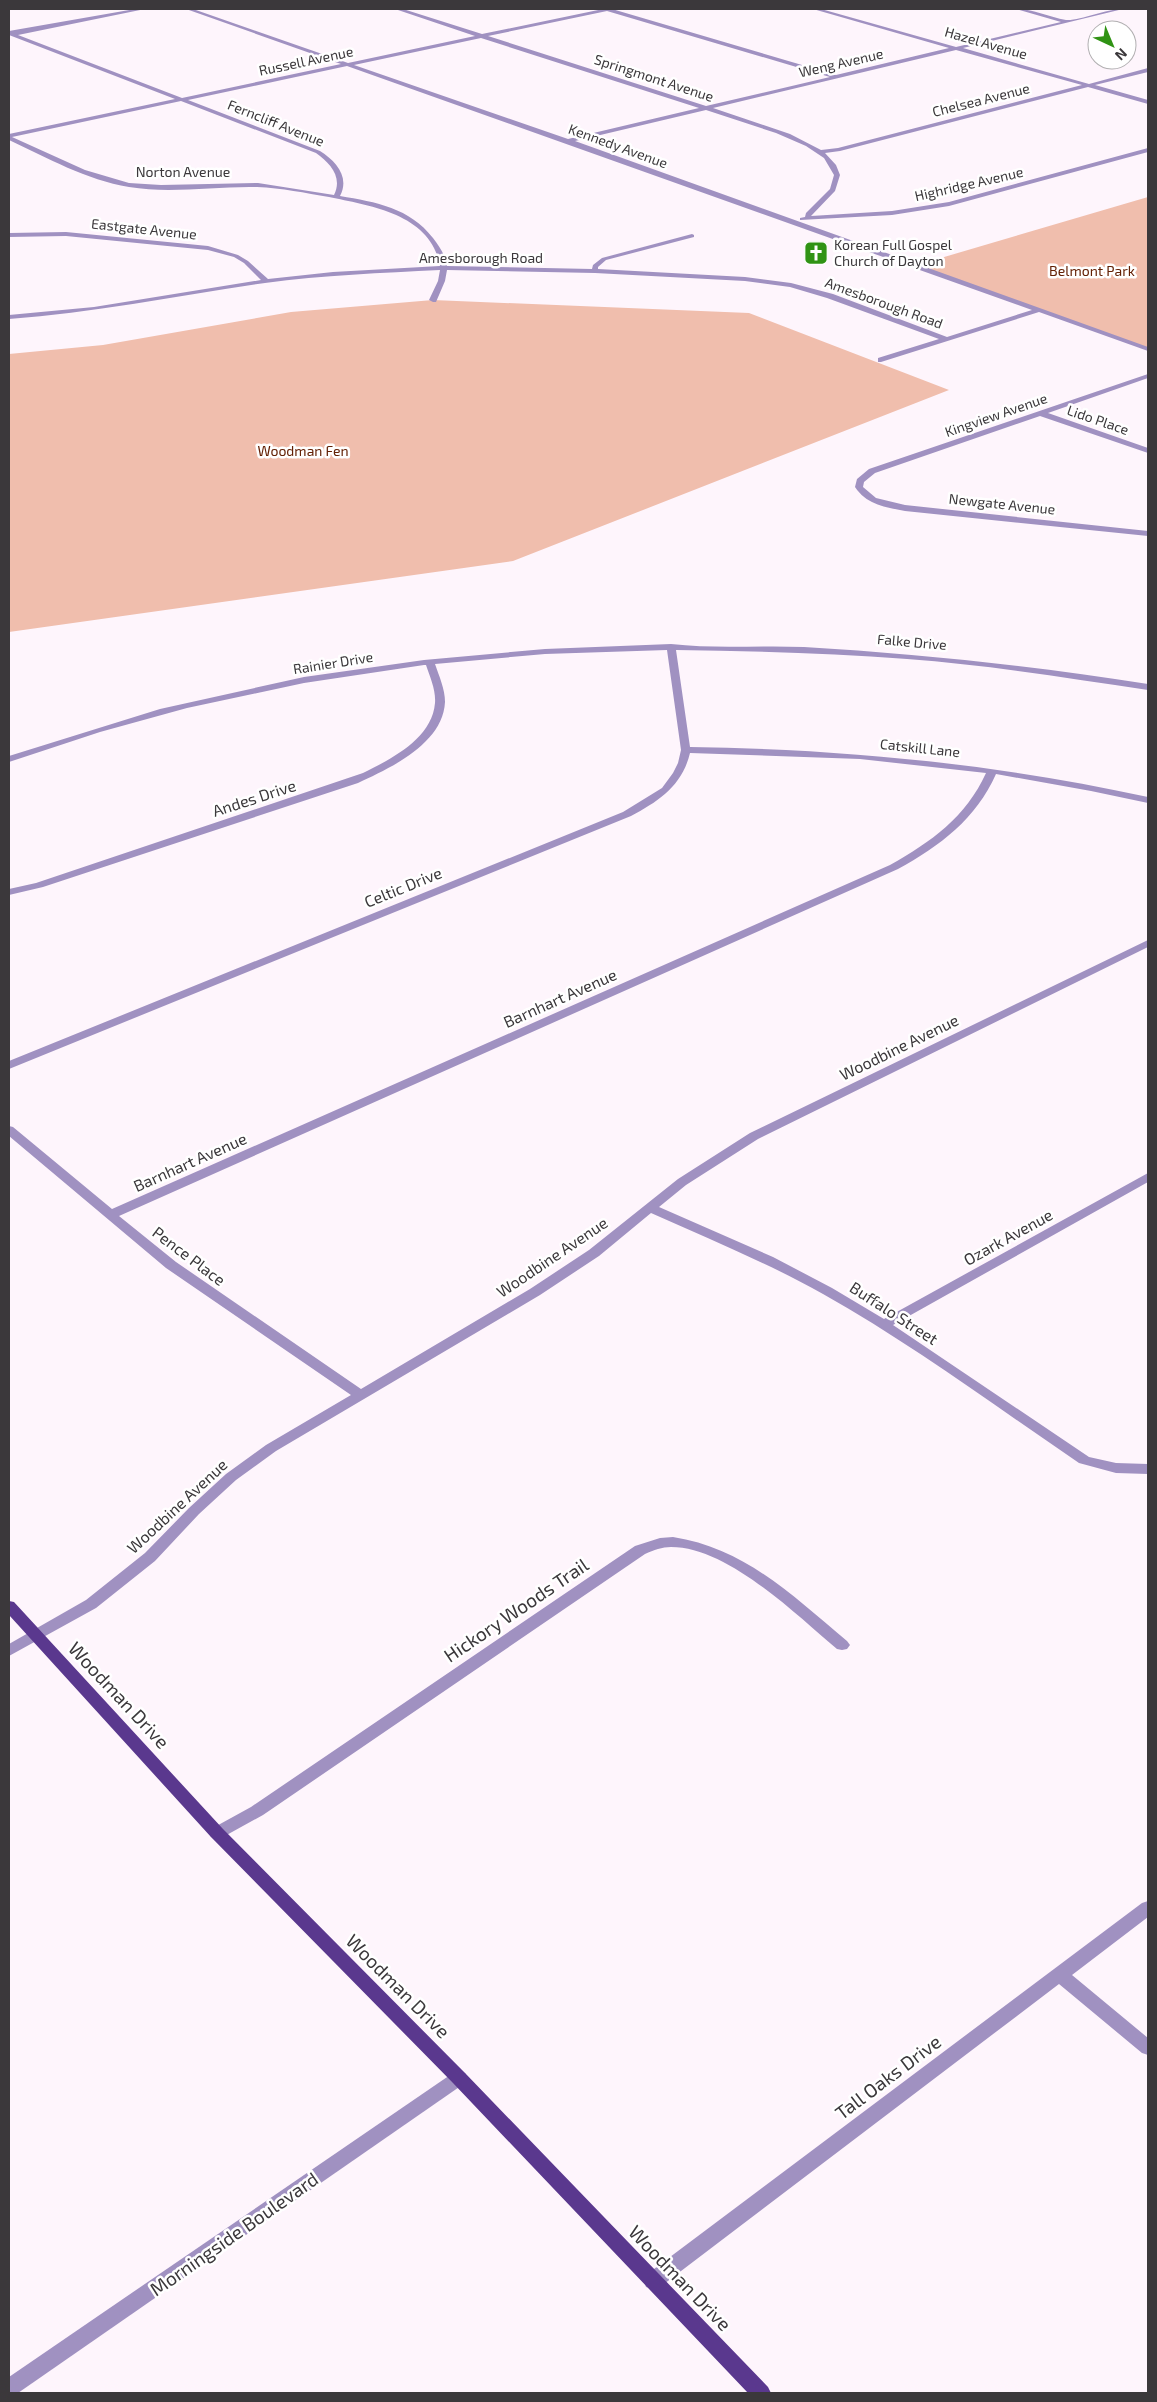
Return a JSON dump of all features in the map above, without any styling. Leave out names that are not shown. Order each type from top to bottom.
[{"type":"main road","name":"Woodman Drive","points":[[9,1606],[218,1833],[459,2078],[761,2393]]},
{"type":"street","points":[[10,34],[142,9]]},
{"type":"street","name":"Kennedy Avenue","points":[[189,9],[568,141],[1148,349]]},
{"type":"street","name":"Springmont Avenue","points":[[398,9],[788,135],[820,152],[835,167],[836,182],[833,190],[808,214],[808,218]]},
{"type":"street","points":[[608,9],[836,77]]},
{"type":"street","name":"Russell Avenue","points":[[9,137],[608,9]]},
{"type":"street","name":"Hazel Avenue","points":[[816,9],[1148,102]]},
{"type":"street","points":[[1019,9],[1068,22]]},
{"type":"street","name":"Weng Avenue","points":[[568,141],[1120,9]]},
{"type":"street","name":"Ferncliff Avenue","points":[[10,34],[318,152],[329,158],[336,166],[340,176],[339,192],[336,197]]},
{"type":"street","name":"Chelsea Avenue","points":[[820,152],[838,150],[1148,70]]},
{"type":"street","name":"Norton Avenue","points":[[9,137],[118,183],[146,186],[260,185],[336,197]]},
{"type":"street","name":"Highridge Avenue","points":[[793,222],[808,218],[892,213],[949,204],[1148,150]]},
{"type":"street","points":[[336,197],[393,209],[409,216],[441,252],[445,268],[433,300]]},
{"type":"street","name":"Eastgate Avenue","points":[[9,235],[66,234],[208,248],[236,256],[246,262],[266,280]]},
{"type":"street","points":[[595,271],[595,266],[604,259],[692,236]]},
{"type":"street","name":"Amesborough Road","points":[[9,317],[118,306],[266,280],[333,274],[445,268],[595,271],[745,279],[791,285],[830,296],[946,339]]},
{"type":"street","points":[[881,360],[1038,310]]},
{"type":"street","name":"Kingview Avenue","points":[[859,487],[860,481],[872,471],[1148,376]]},
{"type":"street","name":"Lido Place","points":[[1040,413],[1148,451]]},
{"type":"street","name":"Newgate Avenue","points":[[859,487],[869,497],[878,502],[905,508],[1148,534]]},
{"type":"street","name":"Rainier Drive","points":[[9,759],[132,720],[212,699],[315,679],[430,663],[564,651],[672,647]]},
{"type":"street","name":"Falke Drive","points":[[672,647],[771,648],[894,654],[1015,666],[1148,687]]},
{"type":"street","name":"Celtic Drive","points":[[9,1065],[627,814],[650,802],[672,785],[684,764],[686,750],[672,647]]},
{"type":"street","name":"Andes Drive","points":[[9,892],[48,882],[354,781],[377,771],[416,744],[436,717],[440,703],[430,663]]},
{"type":"street","name":"Catskill Lane","points":[[686,750],[872,757],[992,771],[1079,785],[1148,800]]},
{"type":"street","name":"Barnhart Avenue","points":[[110,1215],[894,867],[935,843],[960,822],[985,790],[992,771]]},
{"type":"street","name":"Woodbine Avenue","points":[[9,1651],[91,1604],[142,1563],[194,1511],[239,1471],[270,1448],[535,1292],[594,1253],[690,1176],[754,1136],[1148,943]]},
{"type":"street","name":"Pence Place","points":[[9,1130],[171,1264],[360,1395]]},
{"type":"street","name":"Ozark Avenue","points":[[884,1325],[1148,1177]]},
{"type":"street","name":"Buffalo Street","points":[[650,1208],[768,1260],[827,1291],[884,1325],[1084,1460],[1106,1467],[1130,1470],[1148,1469]]},
{"type":"street","name":"Hickory Woods Trail","points":[[218,1833],[257,1811],[640,1550],[656,1544],[674,1542],[700,1547],[723,1556],[750,1572],[842,1645]]},
{"type":"street","name":"Tall Oaks Drive","points":[[653,2280],[1148,1908]]},
{"type":"street","points":[[1060,1974],[1148,2048]]},
{"type":"street","name":"Morningside Boulevard","points":[[9,2388],[459,2078]]},
{"type":"green space","name":"Belmont Park","points":[[1148,197],[1148,349],[917,265]]},
{"type":"green space","name":"Woodman Fen","points":[[433,300],[749,313],[949,390],[513,561],[9,632],[9,354],[103,345],[291,312]]},
{"type":"place","name":"Korean Full Gospel Church of Dayton","points":[[816,253]]}]
